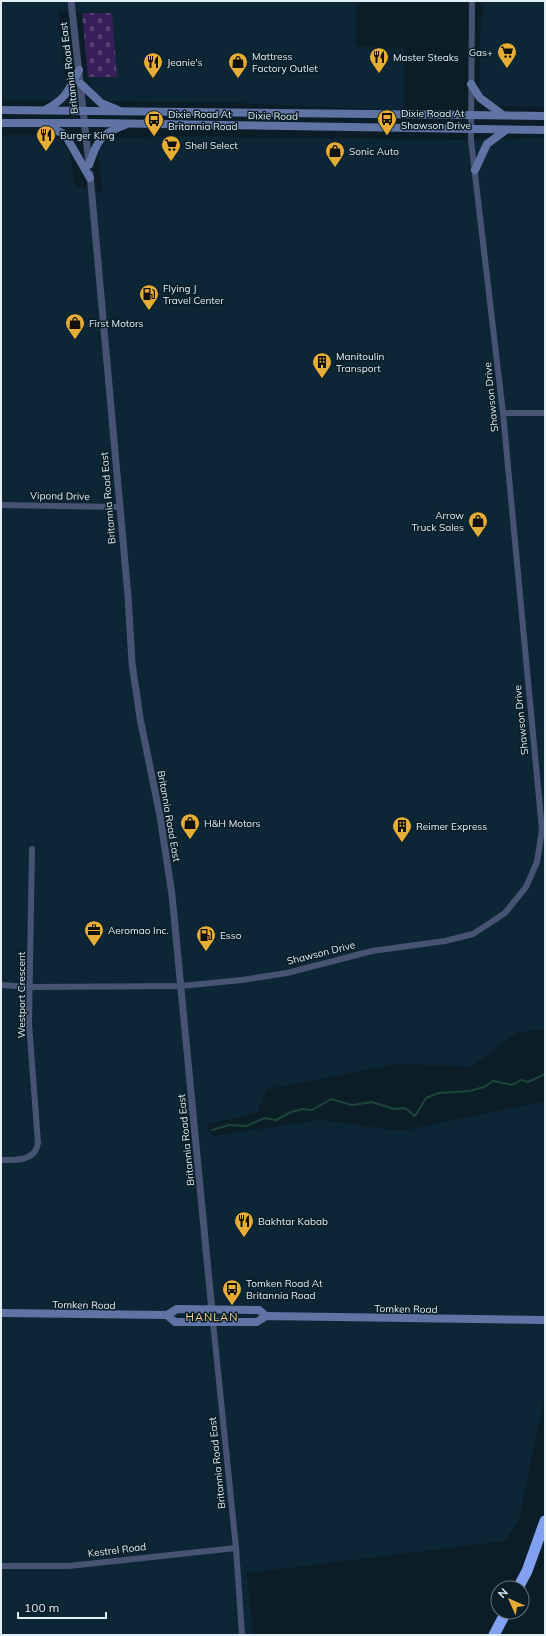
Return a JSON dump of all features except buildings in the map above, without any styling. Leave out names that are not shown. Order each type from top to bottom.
[{"type":"highway","points":[[522,1580],[527,1571],[545,1521]]},
{"type":"highway","points":[[494,1635],[502,1620]]},
{"type":"main road","points":[[44,111],[60,102],[65,96],[79,70]]},
{"type":"main road","points":[[81,84],[101,103],[123,112]]},
{"type":"main road","points":[[471,84],[480,98],[503,116]]},
{"type":"main road","name":"Dixie Road","points":[[1,110],[545,116]]},
{"type":"main road","name":"Dixie Road","points":[[1,123],[545,130]]},
{"type":"main road","points":[[39,123],[62,133],[67,138],[90,178]]},
{"type":"main road","points":[[89,165],[96,144],[102,137],[110,131],[128,124]]},
{"type":"main road","points":[[475,170],[487,144],[507,130]]},
{"type":"main road","name":"Tomken Road","points":[[1,1314],[167,1315],[177,1309],[212,1309],[259,1310],[266,1316]]},
{"type":"main road","name":"Tomken Road","points":[[167,1315],[175,1322],[258,1322],[266,1316],[545,1320]]},
{"type":"street","name":"Britannia Road East","points":[[71,1],[89,165],[128,596],[132,663],[140,721],[165,844],[236,1548],[242,1635]]},
{"type":"street","name":"Shawson Drive","points":[[1,985],[31,987],[180,986],[284,973],[372,951],[445,941],[473,934],[505,913],[526,887],[537,862],[542,830],[503,413],[471,129],[472,1]]},
{"type":"street","points":[[503,413],[545,413]]},
{"type":"street","name":"Vipond Drive","points":[[1,505],[119,507]]},
{"type":"street","name":"Westport Crescent","points":[[1,1160],[26,1159],[31,1156],[38,1146],[29,1023],[31,987],[32,849]]},
{"type":"street","name":"Kestrel Road","points":[[1,1566],[69,1566],[236,1548]]},
{"type":"shaded area","points":[[1,1],[357,1],[356,46],[404,48],[404,110],[213,102],[110,101],[101,97],[92,88],[88,77],[117,77],[112,13],[59,11],[59,27],[66,85],[56,101],[1,100]]},
{"type":"shaded area","points":[[484,1],[545,1],[545,107],[496,106],[484,99],[480,91],[480,36]]},
{"type":"shaded area","points":[[1,135],[47,135],[56,137],[66,146],[70,154],[75,187],[102,192],[99,156],[100,149],[109,138],[174,136],[463,140],[545,138],[545,1029],[517,1033],[470,1067],[399,1064],[267,1089],[257,1113],[207,1124],[212,1136],[320,1120],[401,1131],[545,1101],[545,1395],[519,1519],[505,1541],[247,1573],[253,1635],[1,1635]]},
{"type":"green space","points":[[82,13],[112,13],[117,77],[88,77]]},
{"type":"waterway","points":[[212,1130],[229,1125],[246,1126],[265,1118],[276,1120],[291,1112],[303,1109],[312,1110],[331,1099],[352,1105],[372,1102],[394,1109],[405,1108],[415,1116],[426,1098],[439,1093],[470,1091],[484,1087],[493,1081],[512,1085],[521,1080],[528,1082],[545,1074]]},
{"type":"place","name":"Gas+","points":[[507,69]]},
{"type":"place","name":"Master Steaks","points":[[379,74]]},
{"type":"place","name":"Jeanie's","points":[[153,79]]},
{"type":"place","name":"Mattress Factory Outlet","points":[[238,79]]},
{"type":"place","name":"Dixie Road At Shawson Drive","points":[[387,136]]},
{"type":"place","name":"Dixie Road At Britannia Road","points":[[154,137]]},
{"type":"place","name":"Burger King","points":[[46,152]]},
{"type":"place","name":"Shell Select","points":[[171,162]]},
{"type":"place","name":"Sonic Auto","points":[[335,168]]},
{"type":"place","name":"Flying J Travel Center","points":[[149,311]]},
{"type":"place","name":"First Motors","points":[[75,340]]},
{"type":"place","name":"Manitoulin Transport","points":[[322,379]]},
{"type":"place","name":"Arrow Truck Sales","points":[[478,538]]},
{"type":"place","name":"H&H Motors","points":[[190,840]]},
{"type":"place","name":"Reimer Express","points":[[402,843]]},
{"type":"place","name":"Aeromao Inc.","points":[[94,947]]},
{"type":"place","name":"Esso","points":[[206,952]]},
{"type":"place","name":"Bakhtar Kabab","points":[[244,1238]]},
{"type":"place","name":"Tomken Road At Britannia Road","points":[[232,1306]]},
{"type":"district","name":"HANLAN","points":[[212,1317]]}]
